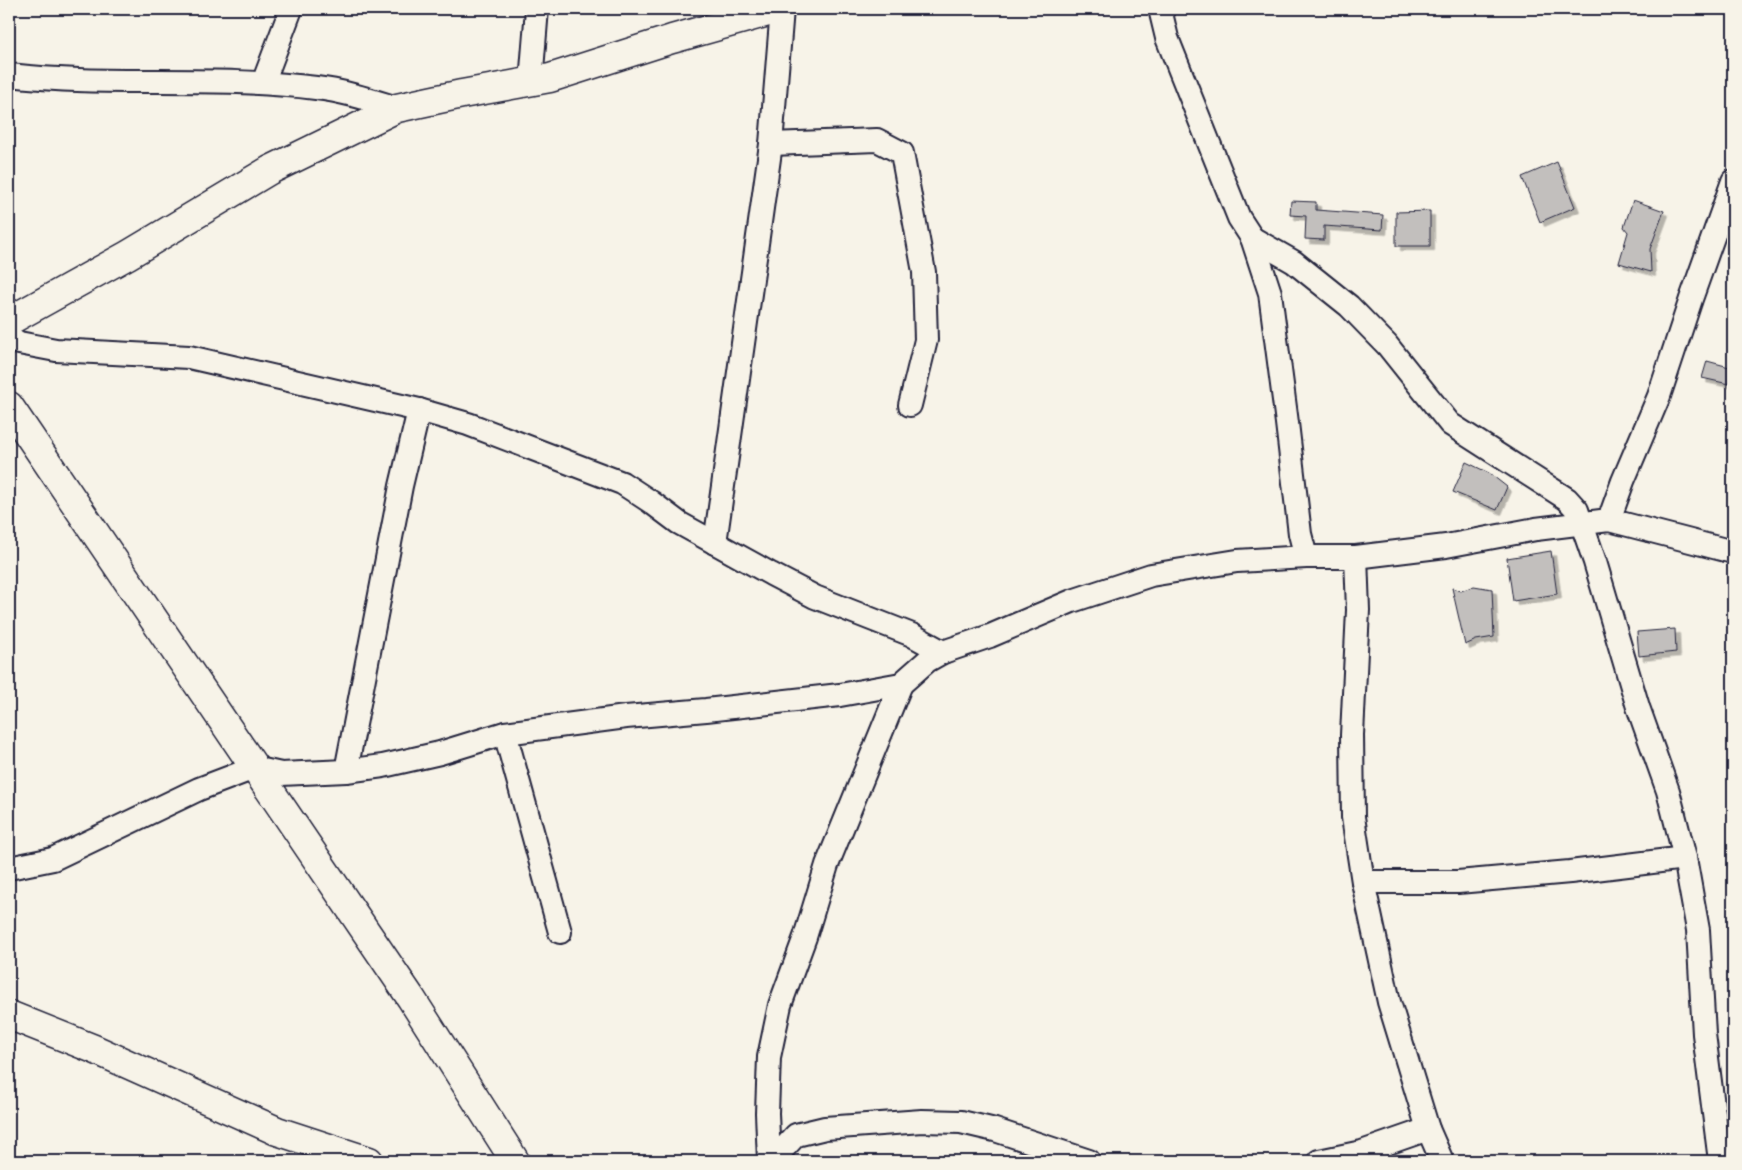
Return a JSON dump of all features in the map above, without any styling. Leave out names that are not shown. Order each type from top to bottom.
[{"type":"street","points":[[262,83],[291,9]]},
{"type":"street","points":[[531,82],[537,9]]},
{"type":"street","points":[[9,321],[128,255],[270,170],[397,108],[550,78],[672,39],[780,9],[772,144],[715,543]]},
{"type":"street","points":[[1160,9],[1167,38],[1239,218],[1252,238],[1270,293],[1300,534],[1306,557]]},
{"type":"street","points":[[9,75],[52,80],[262,83],[318,88],[364,97],[397,108]]},
{"type":"street","points":[[772,144],[877,140],[902,153],[924,272],[926,340],[910,405]]},
{"type":"street","points":[[1609,520],[1623,481],[1659,396],[1733,181]]},
{"type":"street","points":[[1252,238],[1294,262],[1349,306],[1387,345],[1450,424],[1567,499],[1577,510],[1638,707],[1668,791],[1685,858],[1698,930],[1704,1034],[1720,1161]]},
{"type":"street","points":[[9,337],[19,343],[56,350],[189,357],[419,410],[468,424],[622,482],[679,523],[815,597],[912,636],[943,652]]},
{"type":"street","points":[[9,406],[411,998],[515,1161]]},
{"type":"street","points":[[346,772],[401,486],[419,410]]},
{"type":"street","points":[[771,1161],[768,1113],[769,1057],[780,1005],[805,937],[827,866],[901,684],[927,661],[943,652],[990,636],[1072,601],[1151,575],[1237,561],[1306,557],[1356,557],[1446,546],[1582,522],[1609,520],[1733,552]]},
{"type":"street","points":[[1356,557],[1358,610],[1352,735],[1353,808],[1363,882],[1389,1002],[1428,1129],[1442,1161]]},
{"type":"street","points":[[9,868],[53,859],[199,789],[254,768],[281,774],[346,772],[440,753],[505,733],[626,717],[840,695],[901,684]]},
{"type":"street","points":[[505,733],[560,932]]},
{"type":"street","points":[[1363,882],[1458,882],[1570,872],[1685,858]]},
{"type":"street","points":[[9,1015],[94,1049],[277,1131],[369,1161]]},
{"type":"street","points":[[771,1161],[796,1135],[825,1128],[922,1121],[961,1122],[995,1130],[1089,1161]]},
{"type":"street","points":[[1319,1161],[1362,1152],[1428,1129]]},
{"type":"building","points":[[1557,162],[1575,207],[1540,222],[1522,177]]},
{"type":"building","points":[[1633,200],[1664,211],[1650,249],[1651,272],[1619,263],[1628,232],[1624,227]]},
{"type":"building","points":[[1291,201],[1316,202],[1316,210],[1383,215],[1382,230],[1324,226],[1324,240],[1305,239],[1306,216],[1290,215]]},
{"type":"building","points":[[1430,211],[1430,246],[1396,246],[1396,212]]},
{"type":"building","points":[[1707,361],[1733,368],[1733,385],[1702,378]]},
{"type":"building","points":[[1466,462],[1489,473],[1507,487],[1497,510],[1453,492]]},
{"type":"building","points":[[1551,551],[1557,594],[1513,601],[1507,558]]},
{"type":"building","points":[[1474,586],[1492,589],[1494,637],[1476,640],[1465,645],[1452,588],[1461,591]]},
{"type":"building","points":[[1675,629],[1676,652],[1639,656],[1637,632]]}]
